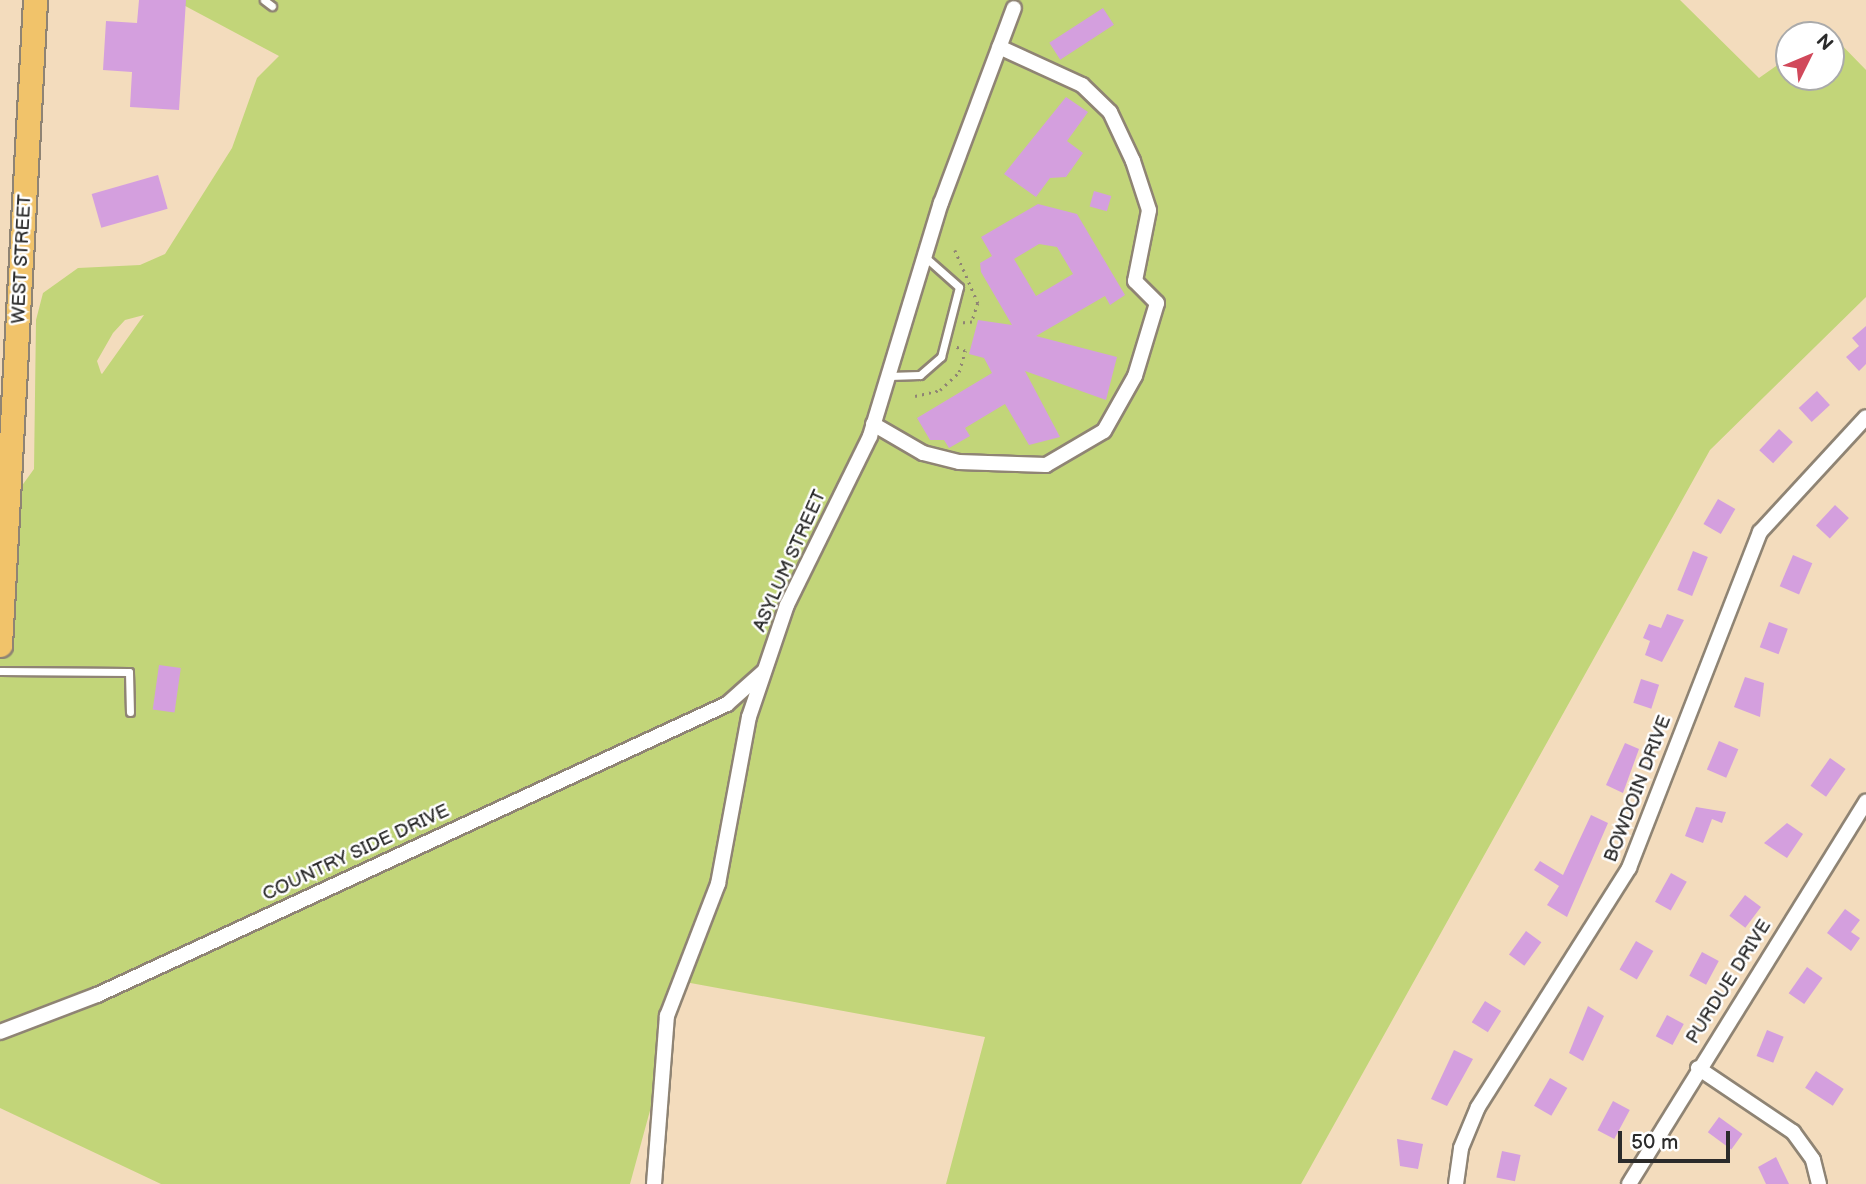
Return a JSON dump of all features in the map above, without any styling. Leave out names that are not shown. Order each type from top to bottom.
[{"type":"main road","name":"WEST STREET","points":[[0,645],[35,0]]},
{"type":"street","name":"ASYLUM STREET","points":[[654,1184],[667,1016],[718,884],[749,717],[787,605],[873,425],[925,257],[1014,8]]},
{"type":"street","points":[[873,425],[923,453],[959,463],[1046,465],[1104,431],[1135,376],[1157,303],[1135,281],[1149,210],[1133,162],[1110,112],[1082,85],[999,47]]},
{"type":"street","name":"BOWDOIN DRIVE","points":[[1456,1184],[1461,1146],[1478,1107],[1629,868],[1760,532],[1866,417]]},
{"type":"street","name":"COUNTRY SIDE DRIVE","points":[[0,1032],[97,995],[727,704],[764,671]]},
{"type":"street","points":[[727,704],[749,717]]},
{"type":"street","name":"PURDUE DRIVE","points":[[1629,1184],[1698,1068],[1866,802]]},
{"type":"street","points":[[1698,1068],[1793,1132],[1809,1153],[1819,1184]]},
{"type":"lane","points":[[264,0],[272,6]]},
{"type":"lane","points":[[888,376],[920,375],[941,357],[959,287],[925,257]]},
{"type":"lane","points":[[0,671],[129,672],[130,712]]},
{"type":"green space","points":[[174,0],[1680,0],[1759,78],[1775,67],[1775,91],[1845,91],[1845,48],[1866,70],[1866,297],[1710,450],[1301,1184],[946,1184],[985,1037],[685,982],[630,1184],[161,1184],[0,1108],[0,516],[34,469],[36,320],[43,293],[78,268],[140,265],[165,254],[232,148],[257,78],[279,56]],"holes":[[[144,315],[101,373],[97,361],[113,333],[125,320]]]},
{"type":"building","points":[[139,0],[186,0],[179,110],[130,107],[132,72],[103,70],[106,21],[137,23]]},
{"type":"building","points":[[1103,8],[1114,25],[1060,60],[1049,43]]},
{"type":"building","points":[[1066,97],[1088,112],[1067,141],[1083,153],[1066,177],[1050,178],[1036,197],[1004,174]]},
{"type":"building","points":[[158,175],[168,209],[101,228],[92,194]]},
{"type":"building","points":[[1094,191],[1111,196],[1107,211],[1090,206]]},
{"type":"building","points":[[1038,204],[1077,214],[1125,295],[1110,305],[1105,296],[1036,336],[1117,357],[1106,400],[1025,371],[1060,437],[1029,445],[1005,404],[965,428],[970,436],[949,448],[944,440],[930,440],[917,418],[992,373],[984,358],[969,354],[978,320],[1012,325],[981,272],[980,263],[992,256],[981,237]],"holes":[[[1039,244],[1057,247],[1073,274],[1036,296],[1014,259]]]},
{"type":"building","points":[[1866,326],[1866,364],[1859,371],[1846,357],[1859,346],[1852,338]]},
{"type":"building","points":[[1817,391],[1830,405],[1812,422],[1799,408]]},
{"type":"building","points":[[1779,429],[1793,442],[1773,463],[1759,450]]},
{"type":"building","points":[[1718,499],[1735,509],[1721,534],[1704,524]]},
{"type":"building","points":[[1835,505],[1849,518],[1830,538],[1816,525]]},
{"type":"building","points":[[1693,551],[1708,557],[1692,596],[1677,590]]},
{"type":"building","points":[[1793,555],[1812,563],[1799,595],[1780,586]]},
{"type":"building","points":[[1667,614],[1684,620],[1662,662],[1645,655],[1650,641],[1643,638],[1649,624],[1661,628]]},
{"type":"building","points":[[1769,622],[1788,629],[1779,654],[1760,647]]},
{"type":"building","points":[[159,665],[181,668],[175,713],[153,710]]},
{"type":"building","points":[[1745,677],[1764,683],[1760,717],[1734,707]]},
{"type":"building","points":[[1641,679],[1659,685],[1651,709],[1633,703]]},
{"type":"building","points":[[1719,741],[1738,749],[1726,778],[1707,770]]},
{"type":"building","points":[[1625,743],[1639,749],[1623,793],[1606,785]]},
{"type":"building","points":[[1830,758],[1846,769],[1826,797],[1810,786]]},
{"type":"building","points":[[1696,807],[1726,812],[1722,823],[1712,819],[1703,843],[1685,836]]},
{"type":"building","points":[[1591,815],[1608,823],[1567,917],[1547,905],[1559,886],[1534,870],[1540,861],[1563,875]]},
{"type":"building","points":[[1787,823],[1803,834],[1787,858],[1764,843]]},
{"type":"building","points":[[1671,873],[1687,882],[1671,911],[1655,902]]},
{"type":"building","points":[[1745,895],[1761,907],[1745,928],[1729,916]]},
{"type":"building","points":[[1845,909],[1860,920],[1851,932],[1860,938],[1851,951],[1827,933]]},
{"type":"building","points":[[1526,931],[1541,942],[1524,966],[1509,954]]},
{"type":"building","points":[[1636,941],[1653,951],[1637,980],[1620,970]]},
{"type":"building","points":[[1702,952],[1719,961],[1706,985],[1689,976]]},
{"type":"building","points":[[1807,967],[1823,978],[1804,1004],[1789,993]]},
{"type":"building","points":[[1485,1001],[1501,1011],[1488,1032],[1472,1022]]},
{"type":"building","points":[[1588,1006],[1604,1016],[1583,1061],[1569,1053]]},
{"type":"building","points":[[1667,1015],[1684,1024],[1673,1045],[1656,1036]]},
{"type":"building","points":[[1767,1030],[1784,1037],[1773,1063],[1757,1056]]},
{"type":"building","points":[[1454,1050],[1473,1059],[1447,1106],[1431,1099]]},
{"type":"building","points":[[1816,1071],[1844,1089],[1833,1106],[1805,1088]]},
{"type":"building","points":[[1550,1078],[1567,1088],[1551,1116],[1534,1106]]},
{"type":"building","points":[[1613,1101],[1630,1110],[1614,1139],[1598,1130]]},
{"type":"building","points":[[1719,1117],[1742,1134],[1731,1149],[1708,1132]]},
{"type":"building","points":[[1397,1139],[1423,1144],[1418,1169],[1400,1166]]},
{"type":"building","points":[[1502,1151],[1521,1155],[1515,1181],[1496,1177]]},
{"type":"building","points":[[1776,1157],[1789,1184],[1766,1184],[1758,1167]]}]
